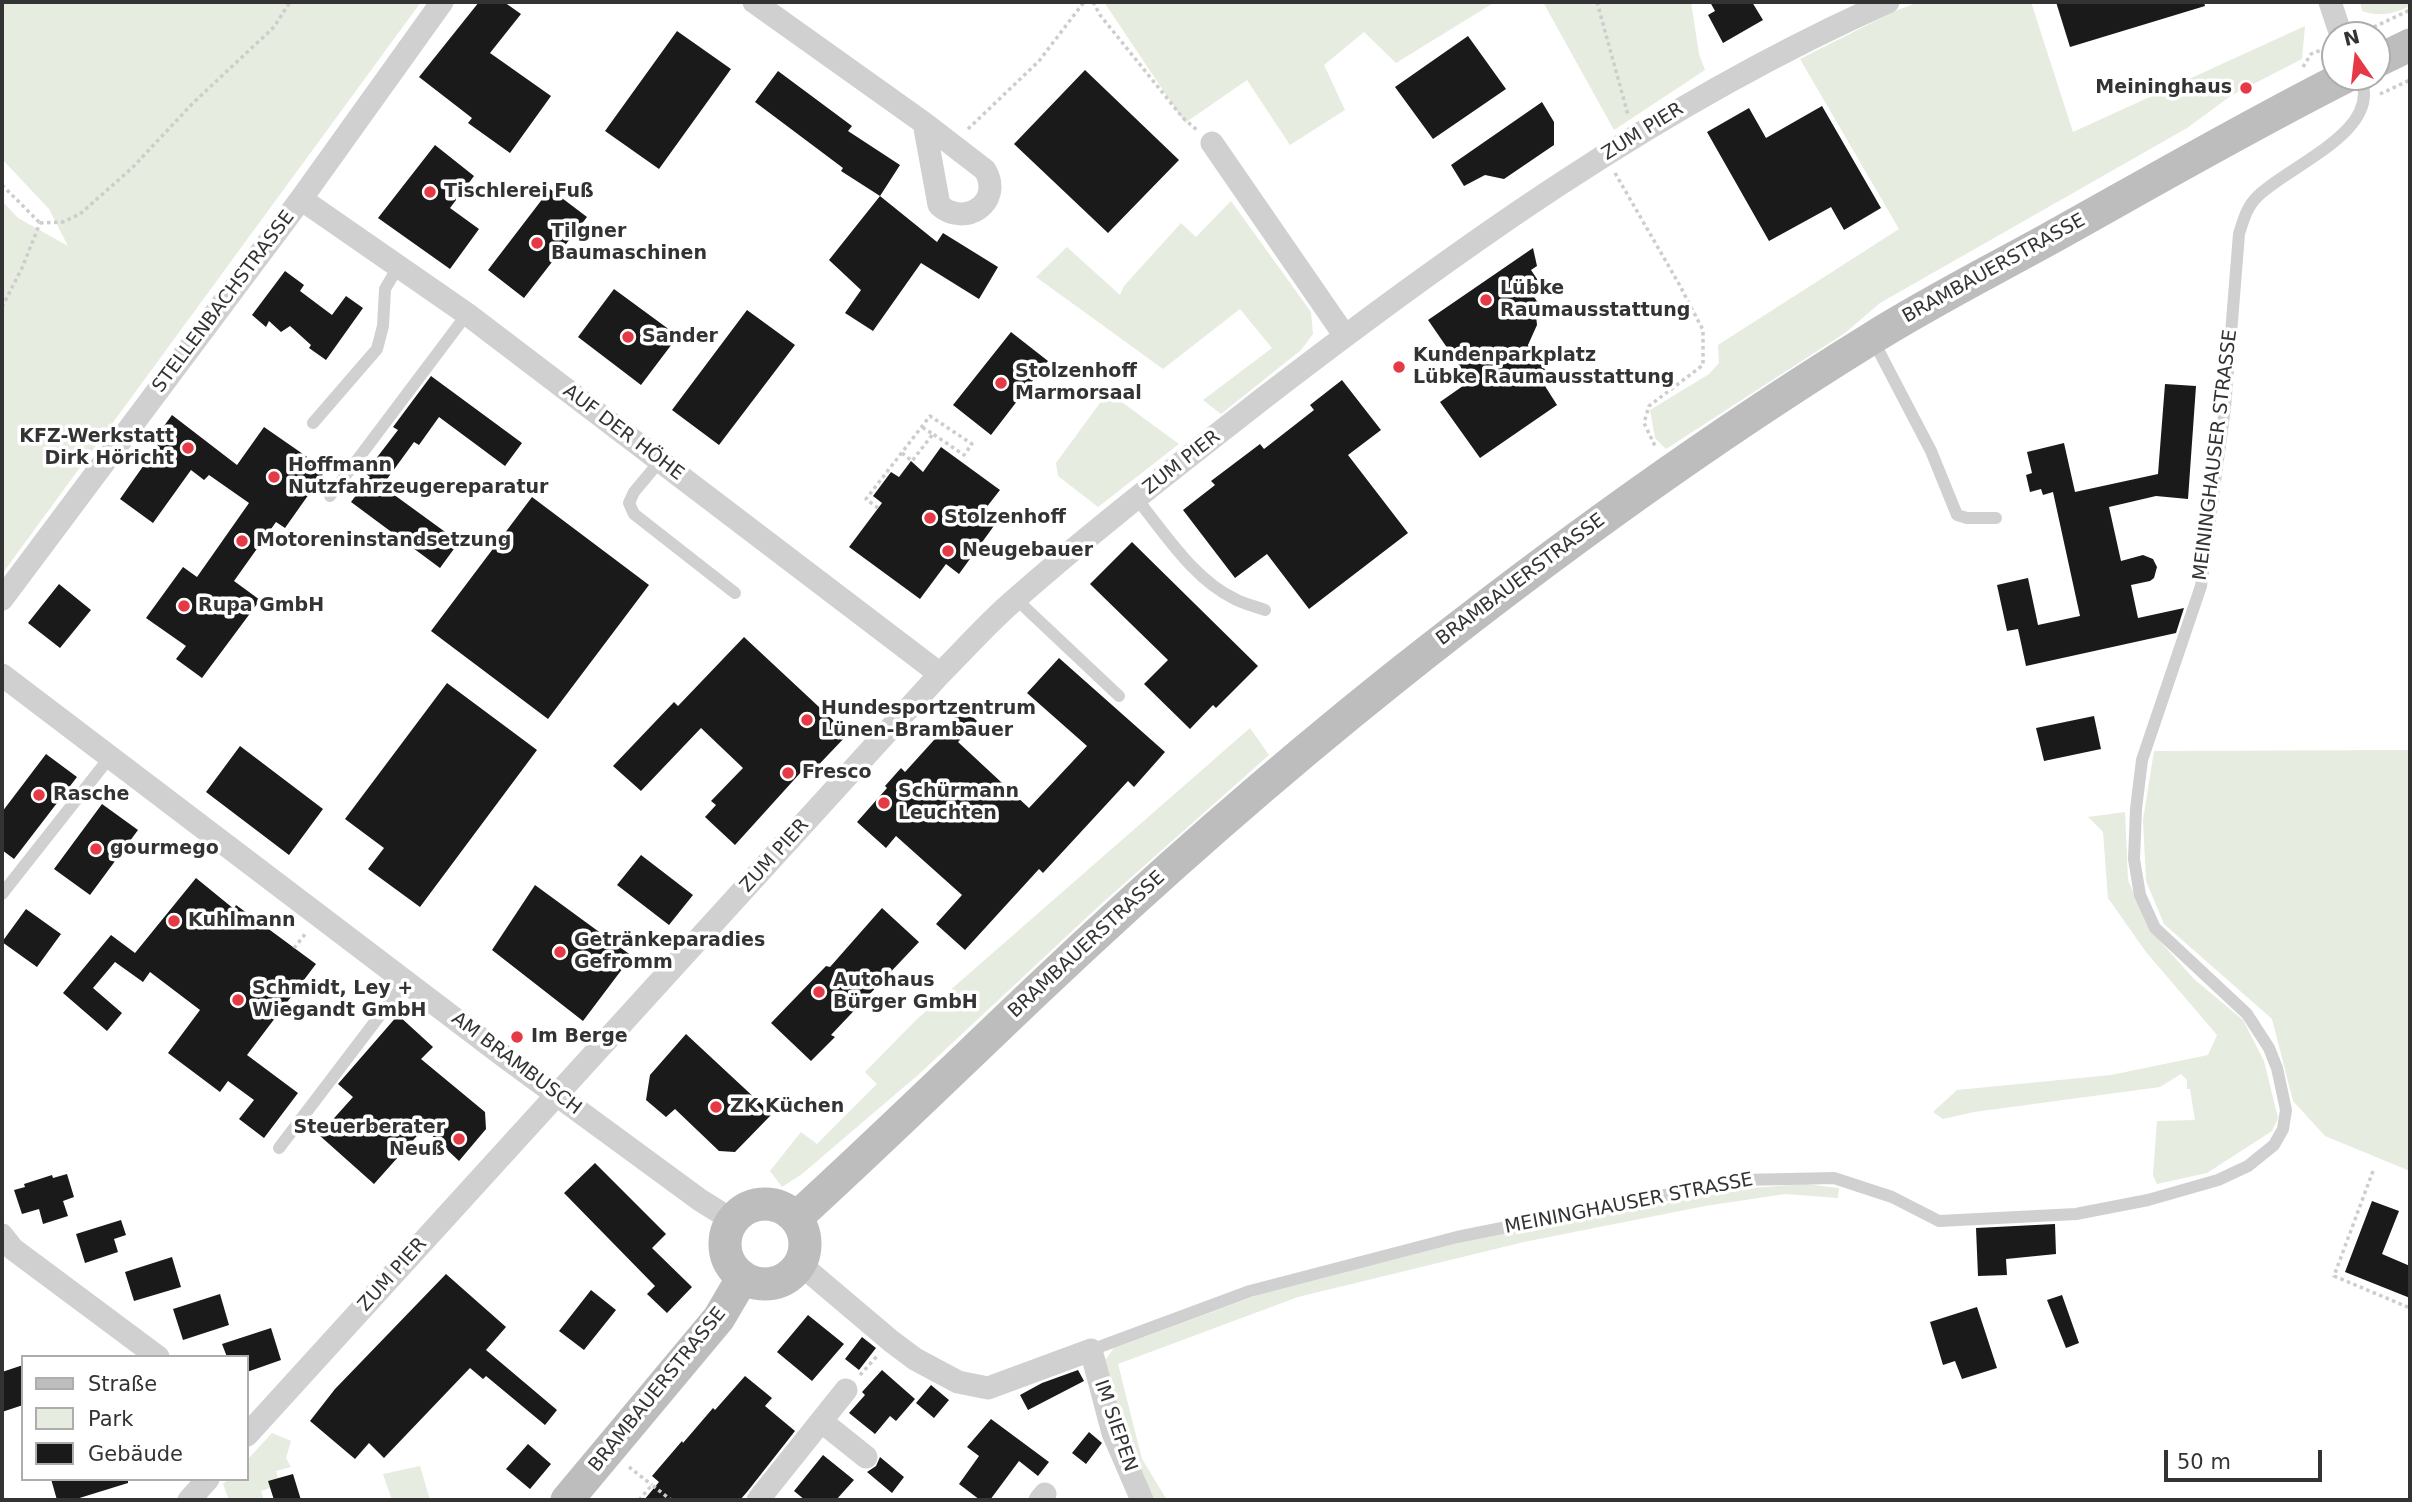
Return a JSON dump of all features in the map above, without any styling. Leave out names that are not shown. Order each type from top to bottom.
[{"type":"main road","points":[[2391,55],[2410,46]]},
{"type":"main road","name":"BRAMBAUERSTRASSE","points":[[796,1218],[909,1114],[1038,988],[1214,828],[1391,680],[1486,605],[1668,473],[1872,338],[2245,128],[2348,91]]},
{"type":"main road","points":[[764,1203],[776,1205],[796,1218],[804,1236],[804,1255],[792,1274],[781,1281],[755,1283],[743,1277],[729,1262],[725,1251],[727,1230],[741,1211],[764,1203]]},
{"type":"main road","name":"BRAMBAUERSTRASSE","points":[[567,1500],[719,1318],[743,1277]]},
{"type":"street","name":"STELLENBACHSTRASSE","points":[[2,598],[301,199],[442,2]]},
{"type":"street","points":[[754,2],[924,123],[985,170],[991,180],[991,193],[985,202],[967,213],[946,212],[939,205],[924,123]]},
{"type":"street","name":"ZUM PIER","points":[[249,1428],[940,674],[1016,599],[1136,498],[1345,336],[1505,222],[1698,97],[1762,62],[1888,2]]},
{"type":"street","points":[[2330,2],[2336,21]]},
{"type":"street","points":[[1212,143],[1345,336]]},
{"type":"street","name":"AUF DER HÖHE","points":[[301,199],[467,314],[940,674]]},
{"type":"street","name":"AM BRAMBUSCH","points":[[2,675],[557,1094],[700,1200],[732,1220]]},
{"type":"street","points":[[5,1247],[155,1355]]},
{"type":"street","name":"MEININGHAUSER STRASSE","points":[[800,1264],[915,1359],[958,1382],[989,1388],[1091,1350]]},
{"type":"street","name":"IM SIEPEN","points":[[1091,1350],[1114,1433],[1142,1500]]},
{"type":"street","points":[[758,1500],[846,1390]]},
{"type":"street","points":[[821,1421],[866,1457]]},
{"type":"street","points":[[189,1500],[206,1481]]},
{"type":"lane","name":"MEININGHAUSER STRASSE","points":[[1091,1350],[1250,1291],[1457,1237],[1740,1180],[1834,1178],[1892,1197],[1939,1221],[2076,1213],[2148,1200],[2218,1180],[2248,1166],[2274,1145],[2283,1129],[2286,1110],[2280,1078],[2269,1048],[2246,1014],[2155,928],[2140,895],[2134,859],[2136,809],[2142,760],[2201,586],[2225,408],[2239,234],[2246,213],[2257,196],[2339,139],[2356,120],[2354,91]]},
{"type":"lane","points":[[313,423],[377,349],[383,326],[385,289],[398,267]]},
{"type":"lane","points":[[330,496],[467,314]]},
{"type":"lane","points":[[1872,338],[1931,452],[1957,515],[1967,519],[1996,519]]},
{"type":"lane","points":[[660,461],[634,492],[629,503],[634,514],[735,593]]},
{"type":"lane","points":[[1136,498],[1211,584],[1236,600],[1265,610]]},
{"type":"lane","points":[[1016,599],[1119,696]]},
{"type":"lane","points":[[2,894],[110,757]]},
{"type":"lane","points":[[279,1148],[406,981]]},
{"type":"path","points":[[2,185],[40,223],[63,222],[80,214],[132,168],[193,103],[274,27],[290,2]]},
{"type":"path","points":[[955,146],[1039,61],[1084,2]]},
{"type":"path","points":[[1093,2],[1100,15],[1183,118],[1212,143]]},
{"type":"path","points":[[1597,2],[1628,116],[1639,134]]},
{"type":"path","points":[[2386,21],[2410,10]]},
{"type":"path","points":[[2391,83],[2410,80]]},
{"type":"path","points":[[1606,156],[1703,331],[1703,365],[1649,406],[1644,423],[1668,473]]},
{"type":"path","points":[[2,193],[7,190]]},
{"type":"path","points":[[2,307],[22,268],[40,223]]},
{"type":"path","points":[[878,508],[866,499],[902,453],[921,427],[930,416],[972,443],[964,455],[921,427]]},
{"type":"path","points":[[902,453],[912,461],[933,434]]},
{"type":"path","points":[[2373,1171],[2334,1276],[2410,1308]]},
{"type":"path","points":[[846,1390],[891,1341]]},
{"type":"path","points":[[639,1500],[652,1485],[671,1500]]},
{"type":"green space","points":[[2,2],[421,2],[2,574],[2,201],[18,218],[68,246],[49,209],[2,159]]},
{"type":"green space","points":[[1104,2],[1495,2],[1396,63],[1364,32],[1324,65],[1345,110],[1290,145],[1247,80],[1185,123]]},
{"type":"green space","points":[[1543,2],[1691,2],[1699,54],[1705,70],[1614,130]]},
{"type":"green space","points":[[1919,2],[2031,2],[2073,132],[2305,26],[2302,59],[2232,95],[2187,128],[1880,303],[1845,333],[1666,449],[1655,438],[1650,410],[1709,374],[1719,363],[1718,345],[1899,229],[1800,59],[1895,11]]},
{"type":"green space","points":[[2360,2],[2410,2],[2410,6],[2392,13],[2375,14],[2362,11]]},
{"type":"green space","points":[[1231,201],[1311,312],[1313,334],[1301,350],[1221,414],[1203,400],[1272,348],[1240,309],[1163,369],[1036,277],[1067,247],[1120,295],[1124,286],[1181,223],[1196,237]]},
{"type":"green space","points":[[1108,392],[1179,444],[1098,507],[1058,476],[1056,463]]},
{"type":"green space","points":[[1250,728],[1269,755],[1100,905],[918,1075],[802,1174],[782,1187],[770,1171],[801,1132],[817,1144],[877,1084],[865,1072],[916,1020]]},
{"type":"green space","points":[[2410,750],[2410,1171],[2325,1136],[2293,1101],[2272,1019],[2164,924],[2146,881],[2143,820],[2154,751]]},
{"type":"green space","points":[[2125,812],[2128,880],[2151,931],[2194,979],[2243,1020],[2264,1061],[2278,1118],[2272,1131],[2207,1173],[2157,1184],[2153,1175],[2157,1121],[2195,1120],[2190,1089],[2187,1089],[2187,1080],[2181,1074],[2160,1087],[1974,1112],[1943,1119],[1933,1112],[1957,1090],[2111,1075],[2208,1055],[2217,1035],[2146,952],[2108,898],[2103,832],[2088,817]]},
{"type":"green space","points":[[1805,1184],[1839,1188],[1838,1198],[1785,1194],[1705,1206],[1524,1242],[1298,1297],[1118,1364],[1142,1459],[1167,1500],[1149,1500],[1139,1482],[1103,1363],[1114,1348],[1258,1295],[1472,1239],[1750,1188]]},
{"type":"green space","points":[[272,1433],[291,1441],[286,1458],[291,1467],[276,1471],[278,1478],[268,1481],[270,1488],[261,1491],[264,1500],[229,1500],[223,1484],[226,1481],[248,1481],[248,1459]]},
{"type":"green space","points":[[420,1466],[430,1500],[392,1500],[383,1474]]},
{"type":"building","points":[[479,2],[504,2],[521,14],[490,53],[551,96],[510,153],[468,123],[472,118],[419,77]]},
{"type":"building","points":[[1710,2],[1752,2],[1763,20],[1723,43],[1708,15],[1715,11]]},
{"type":"building","points":[[2056,2],[2204,2],[2205,6],[2070,47]]},
{"type":"building","points":[[677,31],[731,69],[659,169],[605,131]]},
{"type":"building","points":[[1468,36],[1506,89],[1433,139],[1395,87]]},
{"type":"building","points":[[1085,70],[1179,160],[1108,233],[1014,144]]},
{"type":"building","points":[[778,71],[852,126],[848,131],[900,165],[880,196],[841,171],[843,168],[755,102]]},
{"type":"building","points":[[1542,102],[1554,122],[1554,145],[1504,179],[1485,175],[1464,186],[1451,165]]},
{"type":"building","points":[[1822,106],[1881,208],[1844,230],[1831,207],[1769,241],[1707,132],[1749,108],[1766,138]]},
{"type":"building","name":"Tischlerei Fuß","points":[[435,145],[474,176],[450,208],[479,229],[450,269],[378,218]]},
{"type":"building","name":"Tilgner Baumaschinen","points":[[550,189],[587,217],[524,298],[488,270]]},
{"type":"building","points":[[880,196],[937,242],[943,233],[998,267],[979,299],[921,263],[873,331],[845,313],[861,290],[829,260]]},
{"type":"building","points":[[1533,248],[1537,266],[1531,270],[1541,285],[1531,292],[1538,303],[1535,305],[1537,325],[1528,345],[1553,381],[1545,386],[1557,405],[1480,458],[1440,402],[1470,381],[1428,320]]},
{"type":"building","points":[[285,271],[304,285],[300,291],[332,315],[346,296],[363,308],[326,360],[309,348],[311,345],[290,326],[281,332],[269,321],[266,327],[252,315]]},
{"type":"building","name":"Sander","points":[[614,289],[678,336],[641,385],[578,337]]},
{"type":"building","points":[[747,310],[795,345],[719,445],[672,410]]},
{"type":"building","name":"Stolzenhoff Marmorsaal","points":[[1011,332],[1048,361],[991,435],[953,405]]},
{"type":"building","points":[[431,376],[522,443],[505,466],[439,417],[419,445],[414,442],[382,486],[459,542],[440,568],[351,502],[370,477],[365,473],[398,430],[393,427]]},
{"type":"building","points":[[1342,380],[1381,430],[1348,455],[1408,533],[1309,609],[1267,554],[1235,578],[1183,510],[1215,485],[1211,481],[1260,444],[1264,449],[1314,410],[1310,405]]},
{"type":"building","points":[[2165,384],[2196,386],[2188,499],[2156,496],[2109,507],[2121,561],[2143,555],[2153,559],[2157,567],[2154,578],[2150,581],[2131,585],[2138,618],[2184,608],[2176,633],[2026,666],[2018,629],[2007,631],[1997,585],[2028,578],[2038,625],[2080,616],[2053,492],[2043,495],[2041,489],[2030,492],[2026,475],[2032,473],[2027,452],[2064,443],[2075,492],[2158,474]]},
{"type":"building","points":[[172,415],[237,465],[264,427],[326,470],[285,528],[276,522],[234,581],[260,600],[202,678],[176,659],[186,646],[146,618],[183,567],[197,577],[249,503],[209,475],[204,480],[191,470],[153,523],[120,499],[158,445],[153,441]]},
{"type":"building","name":"Stolzenhoff","points":[[941,447],[1000,490],[982,513],[996,523],[959,574],[946,564],[920,599],[849,547],[882,503],[873,496],[891,472],[899,477],[911,461],[923,472]]},
{"type":"building","points":[[532,497],[649,585],[548,719],[431,631]]},
{"type":"building","points":[[1132,542],[1258,666],[1216,708],[1213,705],[1190,729],[1144,684],[1168,660],[1090,584]]},
{"type":"building","points":[[59,584],[91,610],[60,648],[28,623]]},
{"type":"building","points":[[744,637],[848,734],[807,777],[802,771],[735,845],[705,817],[716,805],[711,801],[743,768],[701,728],[641,791],[613,766],[674,702],[678,706]]},
{"type":"building","points":[[1059,658],[1165,752],[1134,787],[1128,781],[1043,873],[1039,869],[965,950],[936,924],[962,895],[896,836],[886,848],[857,822],[901,768],[905,772],[963,708],[977,721],[958,742],[1029,808],[1087,746],[1027,693]]},
{"type":"building","points":[[447,683],[537,750],[420,907],[368,869],[384,848],[345,819]]},
{"type":"building","points":[[2094,716],[2101,749],[2044,761],[2036,728]]},
{"type":"building","points":[[240,746],[323,809],[289,855],[206,792]]},
{"type":"building","name":"Rasche","points":[[46,754],[77,777],[14,859],[2,850],[2,812]]},
{"type":"building","name":"gourmego","points":[[102,804],[138,830],[90,895],[54,869]]},
{"type":"building","points":[[641,855],[693,895],[669,925],[617,885]]},
{"type":"building","points":[[196,878],[234,909],[236,905],[316,964],[247,1055],[298,1093],[264,1138],[239,1119],[254,1100],[228,1081],[220,1092],[168,1053],[200,1010],[150,972],[143,982],[115,962],[93,988],[122,1013],[107,1031],[63,993],[111,935],[135,953]]},
{"type":"building","name":"Getränkeparadies Gefromm","points":[[535,885],[632,956],[583,1021],[492,950]]},
{"type":"building","points":[[882,908],[919,942],[831,1035],[835,1037],[811,1061],[771,1023],[826,966],[830,967]]},
{"type":"building","points":[[26,909],[61,934],[37,967],[2,942]]},
{"type":"building","points":[[398,1015],[433,1047],[421,1059],[485,1112],[486,1129],[459,1161],[424,1128],[374,1184],[319,1135],[353,1097],[338,1084]]},
{"type":"building","points":[[686,1034],[772,1114],[735,1152],[719,1151],[675,1109],[666,1117],[646,1100],[650,1075]]},
{"type":"building","points":[[595,1163],[666,1234],[652,1248],[692,1287],[667,1313],[647,1294],[655,1286],[564,1193]]},
{"type":"building","points":[[67,1174],[74,1197],[63,1201],[68,1216],[43,1224],[39,1209],[22,1214],[14,1190],[52,1175],[53,1178]]},
{"type":"building","points":[[2372,1201],[2399,1211],[2382,1254],[2410,1266],[2410,1298],[2345,1272]]},
{"type":"building","points":[[121,1220],[126,1235],[114,1239],[118,1252],[85,1263],[76,1234]]},
{"type":"building","points":[[2055,1224],[2056,1254],[2006,1259],[2007,1275],[1978,1276],[1976,1228]]},
{"type":"building","points":[[172,1257],[181,1287],[134,1301],[125,1272]]},
{"type":"building","points":[[446,1274],[506,1327],[486,1350],[557,1410],[545,1425],[486,1376],[483,1379],[470,1368],[384,1458],[369,1443],[355,1459],[310,1421],[335,1389]]},
{"type":"building","points":[[591,1290],[616,1310],[584,1350],[559,1331]]},
{"type":"building","points":[[220,1294],[229,1325],[183,1340],[173,1309]]},
{"type":"building","points":[[2062,1295],[2079,1343],[2066,1348],[2047,1300]]},
{"type":"building","points":[[1977,1307],[1997,1368],[1962,1379],[1955,1361],[1943,1365],[1930,1322]]},
{"type":"building","points":[[808,1315],[844,1344],[812,1381],[777,1352]]},
{"type":"building","points":[[271,1328],[281,1360],[248,1372],[248,1355],[226,1355],[222,1344]]},
{"type":"building","points":[[862,1337],[876,1348],[859,1370],[845,1359]]},
{"type":"building","points":[[21,1366],[21,1406],[2,1412],[2,1372]]},
{"type":"building","points":[[882,1370],[915,1399],[896,1421],[890,1416],[875,1434],[849,1413],[865,1395],[862,1392]]},
{"type":"building","points":[[1078,1370],[1084,1381],[1028,1410],[1020,1395],[1042,1383]]},
{"type":"building","points":[[745,1376],[772,1398],[765,1406],[795,1431],[747,1492],[740,1500],[644,1500],[659,1482],[652,1476]]},
{"type":"building","points":[[931,1385],[949,1400],[934,1418],[916,1403]]},
{"type":"building","points":[[991,1419],[1049,1462],[1038,1476],[1019,1461],[990,1500],[980,1500],[959,1484],[979,1456],[967,1447]]},
{"type":"building","points":[[1089,1432],[1102,1443],[1086,1464],[1072,1453]]},
{"type":"building","points":[[528,1444],[551,1464],[530,1489],[506,1469]]},
{"type":"building","points":[[823,1455],[854,1480],[836,1500],[805,1500],[794,1491]]},
{"type":"building","points":[[880,1457],[904,1477],[892,1493],[867,1472],[876,1466]]},
{"type":"building","points":[[293,1474],[301,1500],[274,1500],[268,1481]]},
{"type":"building","points":[[52,1481],[128,1481],[73,1500],[57,1500]]},
{"type":"place","name":"Meininghaus","points":[[2246,88]]},
{"type":"place","name":"Tischlerei Fuß","points":[[430,192]]},
{"type":"place","name":"Tilgner Baumaschinen","points":[[537,243]]},
{"type":"place","name":"Lübke Raumausstattung","points":[[1486,300]]},
{"type":"place","name":"Sander","points":[[628,337]]},
{"type":"place","name":"Kundenparkplatz Lübke Raumausstattung","points":[[1399,367]]},
{"type":"place","name":"Stolzenhoff Marmorsaal","points":[[1001,383]]},
{"type":"place","name":"KFZ-Werkstatt Dirk Höricht","points":[[188,448]]},
{"type":"place","name":"Hoffmann Nutzfahrzeugereparatur","points":[[274,477]]},
{"type":"place","name":"Stolzenhoff","points":[[930,518]]},
{"type":"place","name":"Motoreninstandsetzung","points":[[242,541]]},
{"type":"place","name":"Neugebauer","points":[[948,551]]},
{"type":"place","name":"Rupa GmbH","points":[[184,606]]},
{"type":"place","name":"Hundesportzentrum Lünen-Brambauer","points":[[807,720]]},
{"type":"place","name":"Fresco","points":[[788,773]]},
{"type":"place","name":"Rasche","points":[[39,795]]},
{"type":"place","name":"Schürmann Leuchten","points":[[884,803]]},
{"type":"place","name":"gourmego","points":[[96,849]]},
{"type":"place","name":"Kuhlmann","points":[[174,921]]},
{"type":"place","name":"Getränkeparadies Gefromm","points":[[560,952]]},
{"type":"place","name":"Autohaus Bürger GmbH","points":[[819,992]]},
{"type":"place","name":"Schmidt, Ley + Wiegandt GmbH","points":[[238,1000]]},
{"type":"place","name":"Im Berge","points":[[517,1037]]},
{"type":"place","name":"ZK Küchen","points":[[716,1107]]},
{"type":"place","name":"Steuerberater Neuß","points":[[459,1139]]}]
